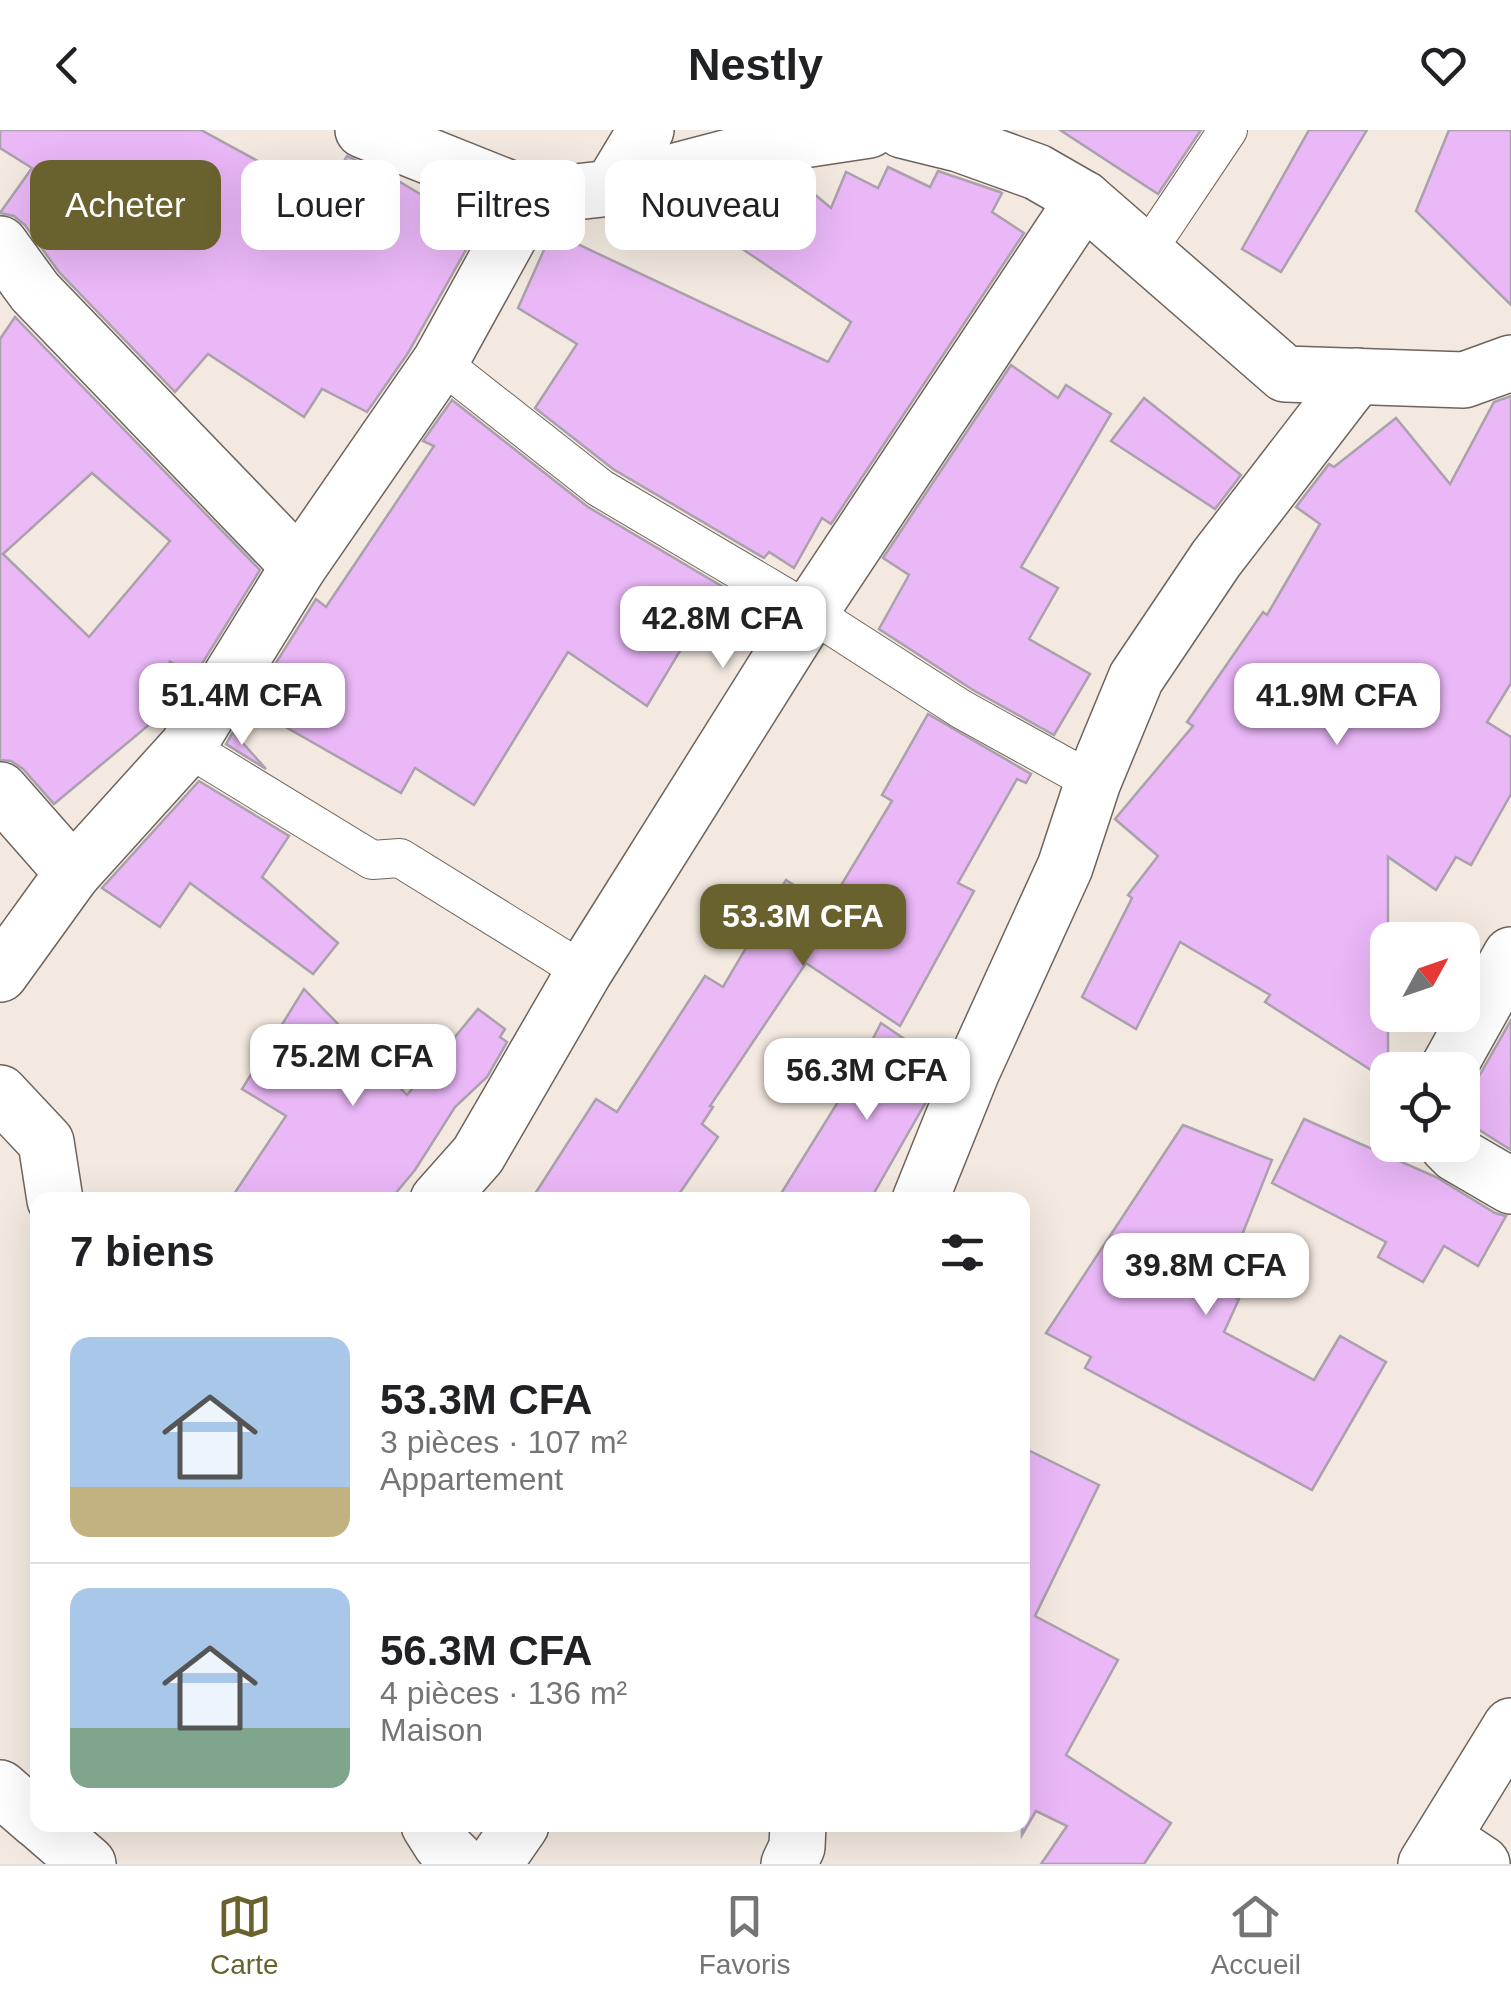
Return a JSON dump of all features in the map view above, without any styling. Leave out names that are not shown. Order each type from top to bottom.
[{"type":"street","points":[[364,130],[447,149]]},
{"type":"street","points":[[628,160],[646,130]]},
{"type":"street","points":[[718,160],[783,143],[869,130]]},
{"type":"street","points":[[902,130],[959,144],[1037,172],[1084,198],[1285,374],[1464,380],[1511,363]]},
{"type":"street","points":[[445,1192],[478,1155],[584,972],[810,612],[1084,198]]},
{"type":"street","points":[[0,244],[36,292],[299,566]]},
{"type":"street","points":[[0,974],[73,873],[187,747],[299,566],[440,362],[502,250]]},
{"type":"street","points":[[923,1192],[972,1071],[1065,867],[1093,782],[1136,678],[1216,560],[1357,376]]},
{"type":"street","points":[[0,790],[73,873]]},
{"type":"street","points":[[1457,1052],[1511,955]]},
{"type":"street","points":[[0,1093],[46,1142],[54,1192]]},
{"type":"street","points":[[1470,1162],[1511,1186]]},
{"type":"street","points":[[1450,1855],[1511,1726]]},
{"type":"street","points":[[0,1788],[30,1814]]},
{"type":"street","points":[[51,1832],[88,1864]]},
{"type":"street","points":[[433,1832],[461,1864]]},
{"type":"street","points":[[494,1864],[517,1832]]},
{"type":"street","points":[[789,1864],[797,1846],[798,1832]]},
{"type":"lane","points":[[1146,252],[1228,130]]},
{"type":"lane","points":[[440,362],[600,488],[810,612],[960,709],[1093,782]]},
{"type":"lane","points":[[187,747],[372,860],[400,858],[584,972]]},
{"type":"building","points":[[0,130],[201,130],[256,160],[241,160],[241,250],[400,250],[400,182],[420,194],[420,250],[466,250],[408,353],[367,412],[322,389],[304,417],[208,354],[175,392],[59,272],[43,250],[221,250],[221,160],[30,160],[30,167],[0,148]]},
{"type":"building","points":[[1060,130],[1201,130],[1158,194]]},
{"type":"building","points":[[1309,130],[1367,130],[1281,272],[1242,249]]},
{"type":"building","points":[[1449,130],[1511,130],[1511,305],[1416,211]]},
{"type":"building","points":[[888,167],[930,187],[938,171],[1002,193],[992,212],[1024,233],[831,524],[822,518],[794,568],[769,552],[764,558],[613,469],[535,408],[577,344],[518,308],[544,250],[585,248],[828,362],[851,322],[744,250],[816,250],[816,196],[831,208],[846,172],[878,188]]},
{"type":"building","points":[[30,171],[30,232],[14,216],[0,213]]},
{"type":"building","points":[[15,317],[260,570],[195,675],[169,661],[190,684],[180,699],[54,804],[23,769],[11,761],[0,760],[0,339]],"holes":[[[92,473],[170,541],[89,637],[3,554]]]},
{"type":"building","points":[[1011,365],[1058,398],[1066,385],[1111,414],[1021,567],[1058,588],[1029,639],[1090,674],[1054,735],[973,690],[879,629],[909,575],[883,558]]},
{"type":"building","points":[[1511,396],[1511,683],[1487,722],[1511,737],[1511,794],[1471,865],[1456,857],[1436,890],[1388,857],[1388,922],[1370,922],[1370,1032],[1388,1032],[1388,1052],[1370,1052],[1370,1069],[1265,1002],[1270,995],[1180,942],[1136,1029],[1082,997],[1132,898],[1128,895],[1158,856],[1115,819],[1193,726],[1187,722],[1263,612],[1267,615],[1320,524],[1296,507],[1329,464],[1334,467],[1396,418],[1450,484],[1494,402]]},
{"type":"building","points":[[1144,398],[1241,475],[1215,509],[1111,441]]},
{"type":"building","points":[[452,400],[588,507],[735,594],[701,635],[693,629],[647,706],[568,652],[474,805],[415,768],[401,793],[249,706],[316,599],[326,607],[434,446],[423,441]]},
{"type":"building","points":[[928,714],[1031,774],[1026,783],[1017,779],[958,883],[974,891],[900,1026],[806,963],[710,1106],[713,1107],[702,1124],[718,1137],[680,1192],[536,1192],[596,1099],[617,1112],[705,976],[723,987],[786,880],[828,907],[892,801],[882,795]]},
{"type":"building","points":[[233,732],[266,769],[226,744]]},
{"type":"building","points":[[199,781],[289,836],[262,877],[338,943],[313,974],[190,883],[160,927],[102,888]]},
{"type":"building","points":[[304,989],[407,1095],[478,1009],[505,1029],[500,1037],[507,1042],[487,1077],[455,1107],[397,1192],[235,1192],[286,1116],[242,1089]]},
{"type":"building","points":[[1511,1020],[1511,1150],[1480,1130],[1480,1074]]},
{"type":"building","points":[[881,1023],[941,1064],[927,1100],[875,1192],[782,1192],[851,1081]]},
{"type":"building","points":[[1304,1119],[1370,1148],[1370,1162],[1402,1162],[1506,1216],[1478,1266],[1444,1246],[1423,1282],[1378,1257],[1386,1242],[1272,1183]]},
{"type":"building","points":[[1183,1125],[1272,1160],[1220,1290],[1239,1299],[1224,1332],[1314,1380],[1340,1336],[1386,1362],[1312,1490],[1085,1368],[1091,1357],[1046,1333]]},
{"type":"building","points":[[1030,1451],[1099,1485],[1035,1616],[1118,1660],[1066,1755],[1171,1823],[1144,1864],[1041,1864],[1067,1826],[1036,1811],[1030,1821]]}]
